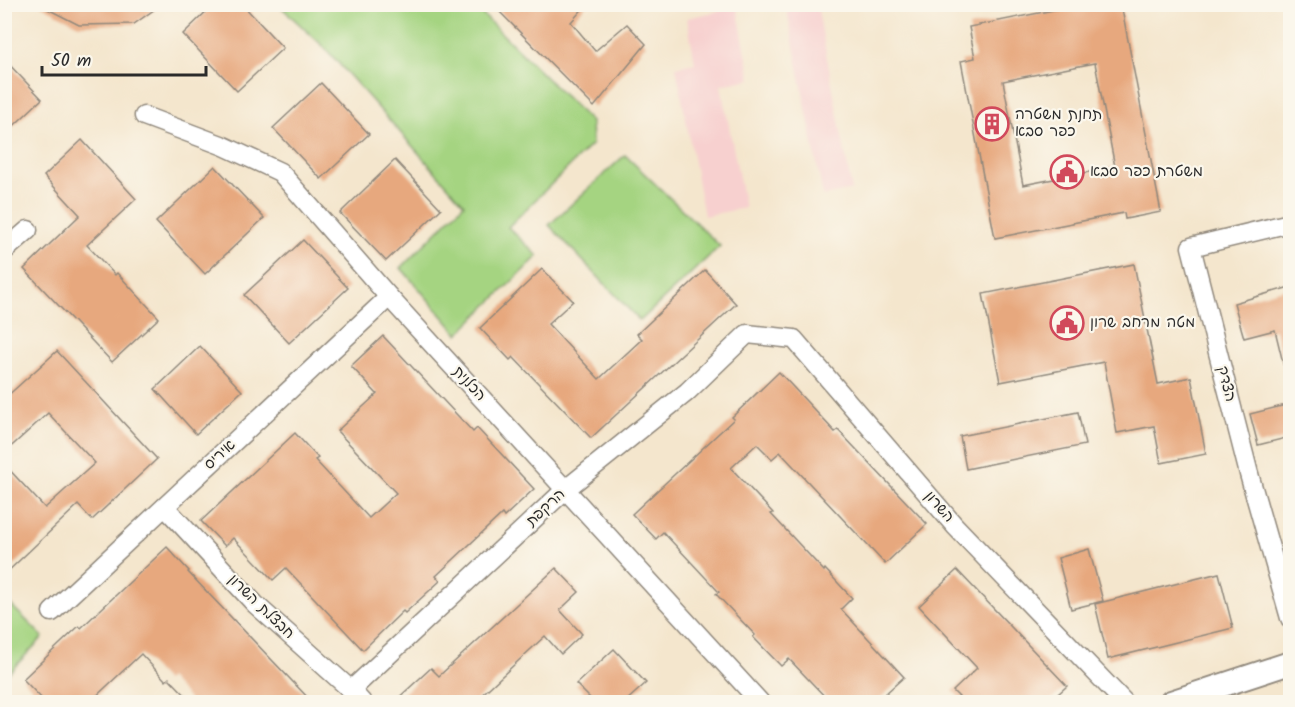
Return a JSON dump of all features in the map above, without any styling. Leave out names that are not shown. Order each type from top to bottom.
[{"type":"street","name":"הכלנית","points":[[144,116],[224,146],[280,172],[389,297],[760,702]]},
{"type":"street","name":"הצדק","points":[[1290,224],[1191,248],[1249,474],[1290,618]]},
{"type":"street","points":[[4,251],[28,230]]},
{"type":"street","name":"איריס","points":[[52,612],[389,297]]},
{"type":"street","name":"הרקפת","points":[[357,696],[566,489],[687,392],[747,334]]},
{"type":"street","name":"השרון","points":[[747,334],[794,339],[955,526],[1124,702]]},
{"type":"street","name":"חבצלת השרון","points":[[165,507],[255,604],[357,696]]},
{"type":"street","points":[[1171,702],[1290,663]]},
{"type":"shaded area","points":[[786,5],[817,5],[852,190],[823,196]]},
{"type":"shaded area","points":[[737,7],[751,79],[721,85],[745,208],[704,216],[676,67],[695,63],[687,18]]},
{"type":"green space","points":[[339,4],[340,6],[348,4],[473,5],[591,122],[592,144],[508,227],[538,256],[458,334],[401,268],[464,204],[325,48],[279,5]]},
{"type":"green space","points":[[625,155],[720,246],[640,321],[549,225]]},
{"type":"green space","points":[[8,602],[43,637],[5,677],[4,606]]},
{"type":"building","points":[[38,4],[162,4],[134,24],[79,25]]},
{"type":"building","points":[[214,4],[242,4],[283,48],[237,91],[183,34]]},
{"type":"building","points":[[492,4],[587,4],[571,22],[595,51],[627,24],[646,44],[594,107]]},
{"type":"building","name":"תחנת משטרה כפר סבא","points":[[1083,4],[1121,4],[1161,212],[1125,219],[1124,213],[995,238],[961,61],[975,58],[969,27]],"holes":[[[1095,63],[1115,167],[1023,185],[1003,81]]]},
{"type":"building","points":[[4,59],[42,99],[4,135]]},
{"type":"building","points":[[321,83],[369,134],[321,179],[273,128]]},
{"type":"building","points":[[82,140],[136,199],[87,245],[159,318],[112,362],[24,269],[80,215],[44,176]]},
{"type":"building","points":[[395,160],[441,209],[386,261],[340,213]]},
{"type":"building","points":[[215,166],[264,218],[205,274],[156,222]]},
{"type":"building","points":[[303,240],[348,288],[289,343],[244,295]]},
{"type":"building","name":"מטה מרחב שרון","points":[[1134,264],[1158,384],[1191,377],[1206,454],[1161,463],[1154,426],[1117,433],[1104,362],[1000,382],[983,294]]},
{"type":"building","points":[[542,269],[573,301],[548,324],[599,379],[642,339],[637,334],[705,270],[736,304],[591,438],[513,357],[510,360],[480,328]]},
{"type":"building","points":[[1290,287],[1290,366],[1284,367],[1275,330],[1244,338],[1234,303]]},
{"type":"building","points":[[383,336],[473,432],[477,428],[534,489],[504,517],[502,514],[436,576],[440,581],[405,613],[403,611],[363,650],[286,568],[273,580],[233,538],[225,546],[201,521],[295,433],[318,458],[315,460],[369,518],[396,493],[337,431],[377,394],[351,366]]},
{"type":"building","points":[[200,346],[242,391],[196,434],[155,389]]},
{"type":"building","points":[[57,351],[157,459],[92,520],[78,505],[4,575],[4,464],[45,508],[95,463],[48,413],[4,453],[4,399]]},
{"type":"building","points":[[779,372],[835,432],[838,430],[927,524],[885,564],[780,452],[772,459],[757,444],[731,468],[824,571],[825,569],[852,598],[841,609],[904,677],[876,702],[830,702],[789,659],[781,666],[716,594],[719,592],[663,532],[656,539],[632,514],[734,419],[732,417]]},
{"type":"building","points":[[1290,404],[1290,437],[1258,445],[1250,414]]},
{"type":"building","points":[[1078,412],[1085,445],[966,469],[960,436]]},
{"type":"building","points":[[167,547],[312,702],[192,702],[169,678],[166,681],[141,654],[90,702],[45,702],[23,679]]},
{"type":"building","points":[[1089,549],[1103,601],[1071,609],[1058,558]]},
{"type":"building","points":[[556,568],[579,592],[560,610],[582,634],[561,654],[545,636],[474,702],[394,702],[431,668],[439,676]]},
{"type":"building","points":[[957,570],[1067,686],[1049,702],[964,702],[953,691],[977,668],[919,606]]},
{"type":"building","points":[[1219,573],[1233,628],[1108,659],[1095,604]]},
{"type":"building","points":[[614,649],[646,683],[625,702],[594,702],[576,684]]},
{"type":"place","name":"תחנת משטרה כפר סבא","points":[[992,124]]},
{"type":"place","name":"משטרת כפר סבא","points":[[1067,172]]},
{"type":"place","name":"מטה מרחב שרון","points":[[1067,323]]}]
